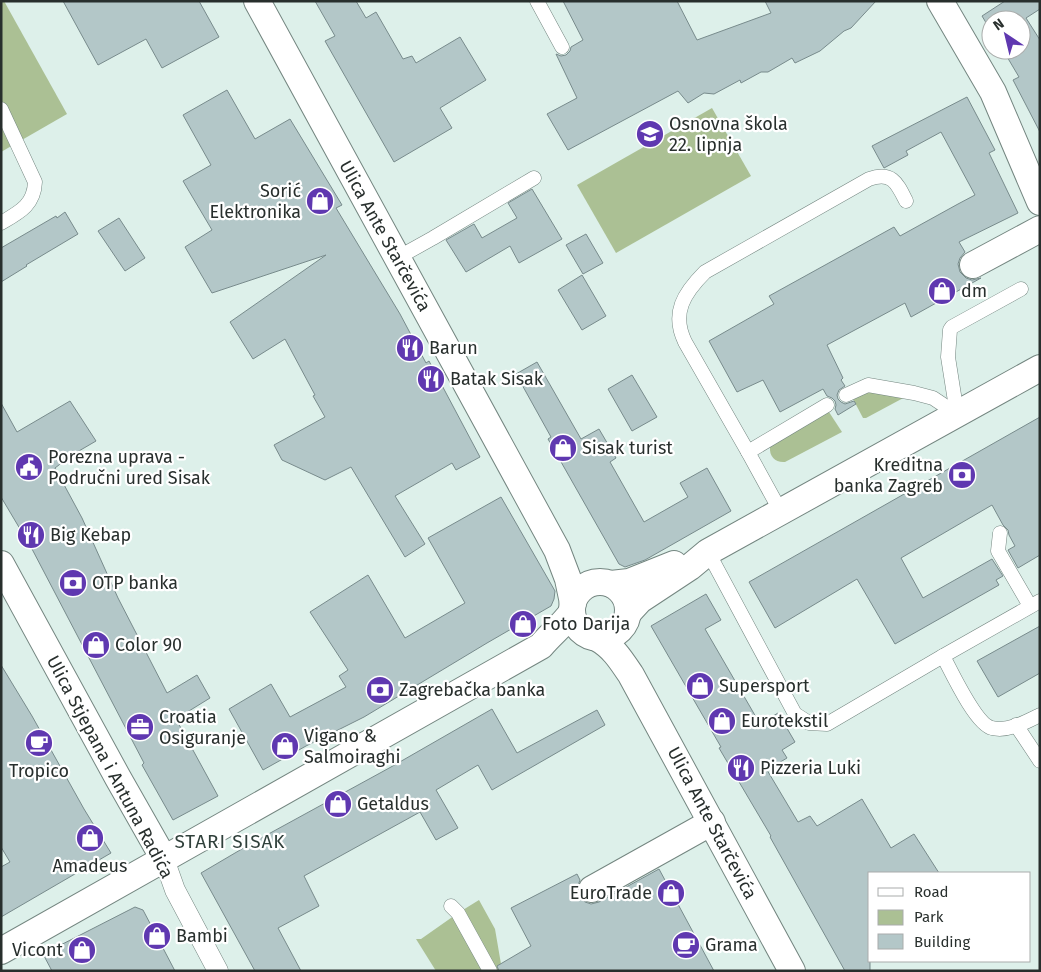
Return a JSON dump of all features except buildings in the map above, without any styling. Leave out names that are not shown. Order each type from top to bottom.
[{"type":"street","name":"Ulica Ante Starčevića","points":[[257,1],[557,550],[568,579],[572,607]]},
{"type":"street","points":[[940,1],[993,92],[1040,202]]},
{"type":"street","points":[[973,265],[1040,229]]},
{"type":"street","points":[[542,646],[594,637],[606,638],[614,635],[620,630],[640,600],[679,575],[708,552],[1040,368]]},
{"type":"street","name":"Ulica Ante Starčevića","points":[[557,550],[581,572],[591,578],[607,582]]},
{"type":"street","points":[[1,951],[542,646],[566,620],[576,596],[587,585],[594,582],[629,582],[708,552]]},
{"type":"street","name":"Ulica Stjepana i Antuna Radića","points":[[1,564],[164,859],[175,890],[218,971]]},
{"type":"street","points":[[607,582],[619,588],[625,596],[628,604],[627,618]]},
{"type":"street","points":[[572,607],[574,620],[578,627],[584,633],[594,637]]},
{"type":"street","name":"Ulica Ante Starčevića","points":[[627,618],[624,634],[631,675]]},
{"type":"street","name":"Ulica Ante Starčevića","points":[[594,637],[619,657],[631,675],[792,971]]},
{"type":"street","points":[[592,889],[712,822]]},
{"type":"lane","points":[[537,1],[562,47]]},
{"type":"lane","points":[[1,109],[36,182],[35,190],[27,206],[1,223]]},
{"type":"lane","points":[[781,512],[680,332],[680,308],[695,282],[705,272],[869,179],[876,176],[890,178],[896,182],[906,201]]},
{"type":"lane","points":[[397,258],[534,178]]},
{"type":"lane","points":[[957,414],[948,357],[950,330],[952,327],[1021,290]]},
{"type":"lane","points":[[846,395],[868,385],[884,387],[933,398],[957,414]]},
{"type":"lane","points":[[748,452],[827,405]]},
{"type":"lane","points":[[708,552],[795,714],[809,723],[828,724],[1035,603],[998,551],[1000,533]]},
{"type":"lane","points":[[943,656],[971,708],[989,728],[1008,728],[1040,715]]},
{"type":"lane","points":[[1016,725],[1040,761]]},
{"type":"lane","points":[[451,906],[458,913],[490,971]]},
{"type":"green space","points":[[1,1],[4,1],[67,114],[1,152]]},
{"type":"green space","points":[[712,108],[751,176],[616,253],[577,185]]},
{"type":"green space","points":[[869,388],[907,396],[863,418],[852,397]]},
{"type":"green space","points":[[827,409],[842,432],[785,462],[774,459],[770,447]]},
{"type":"green space","points":[[479,900],[495,929],[501,964],[505,971],[436,971],[416,939],[421,939]]},
{"type":"place","name":"Osnovna škola 22. lipnja","points":[[650,134]]},
{"type":"place","name":"Sorić Elektronika","points":[[320,201]]},
{"type":"place","name":"dm","points":[[942,291]]},
{"type":"place","name":"Barun","points":[[410,348]]},
{"type":"place","name":"Batak Sisak","points":[[431,379]]},
{"type":"place","name":"Sisak turist","points":[[563,448]]},
{"type":"place","name":"Porezna uprava - Područni ured Sisak","points":[[29,467]]},
{"type":"place","name":"Kreditna banka Zagreb","points":[[962,475]]},
{"type":"place","name":"Big Kebap","points":[[31,535]]},
{"type":"place","name":"OTP banka","points":[[73,583]]},
{"type":"place","name":"Foto Darija","points":[[523,624]]},
{"type":"place","name":"Color 90","points":[[96,645]]},
{"type":"place","name":"Supersport","points":[[700,686]]},
{"type":"place","name":"Zagrebačka banka","points":[[380,690]]},
{"type":"place","name":"Eurotekstil","points":[[722,721]]},
{"type":"place","name":"Croatia Osiguranje","points":[[140,727]]},
{"type":"place","name":"Tropico","points":[[39,743]]},
{"type":"place","name":"Vigano & Salmoiraghi","points":[[285,746]]},
{"type":"place","name":"Pizzeria Luki","points":[[741,768]]},
{"type":"place","name":"Getaldus","points":[[338,804]]},
{"type":"place","name":"Amadeus","points":[[90,838]]},
{"type":"place","name":"EuroTrade","points":[[671,893]]},
{"type":"place","name":"Bambi","points":[[157,936]]},
{"type":"place","name":"Grama","points":[[686,945]]},
{"type":"place","name":"Vicont","points":[[82,950]]},
{"type":"district","name":"STARI SISAK","points":[[230,841]]}]
